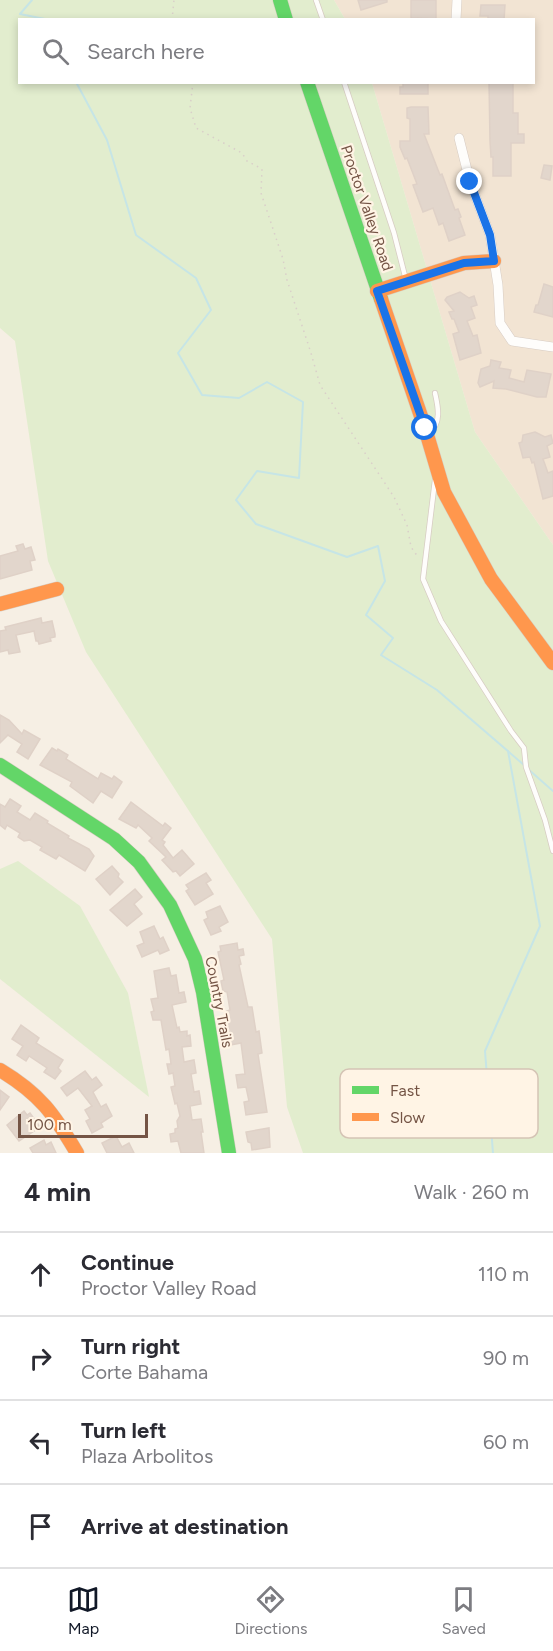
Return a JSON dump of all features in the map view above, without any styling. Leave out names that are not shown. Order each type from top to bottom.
[{"type":"street","points":[[280,0],[285,18]]},
{"type":"street","points":[[456,18],[457,0]]},
{"type":"street","name":"Proctor Valley Road","points":[[308,84],[427,433],[444,492],[490,579],[553,663]]},
{"type":"street","points":[[459,138],[470,182],[490,235],[498,285],[500,323],[504,332],[512,341],[553,347]]},
{"type":"street","points":[[377,291],[464,263],[494,261]]},
{"type":"street","points":[[0,604],[57,589]]},
{"type":"street","name":"Country Trails","points":[[0,765],[114,839],[139,862],[170,905],[195,959],[203,992],[229,1153]]},
{"type":"street","points":[[0,1070],[31,1089],[46,1104],[77,1153]]},
{"type":"lane","points":[[316,0],[322,18]]},
{"type":"lane","points":[[345,84],[394,233],[407,282]]},
{"type":"lane","points":[[427,433],[433,431],[438,421],[435,393]]},
{"type":"lane","points":[[437,468],[423,579],[441,621],[524,748],[526,767],[545,820],[553,851]]},
{"type":"path","points":[[172,18],[174,0]]},
{"type":"path","points":[[193,84],[190,108],[196,128],[242,153],[247,161],[262,169],[261,193],[320,385],[394,497],[407,525],[411,547],[424,570]]},
{"type":"shaded area","points":[[334,0],[553,0],[553,545],[475,432],[372,84],[535,84],[535,18],[344,18]]},
{"type":"green space","points":[[0,0],[334,0],[344,18],[18,18],[18,84],[372,84],[475,432],[553,545],[553,1153],[303,1153],[287,1107],[272,939],[86,652],[48,561],[15,341],[0,328]]},
{"type":"green space","points":[[18,861],[80,906],[128,993],[149,1097],[0,979],[0,869]]},
{"type":"building","points":[[358,0],[387,0],[387,2],[361,10]]},
{"type":"building","points":[[411,0],[436,0],[436,18],[411,18]]},
{"type":"building","points":[[481,5],[505,5],[504,18],[480,16]]},
{"type":"building","points":[[403,84],[428,84],[428,94],[400,94],[400,87],[403,87]]},
{"type":"building","points":[[489,84],[513,84],[513,113],[518,113],[518,134],[524,134],[524,143],[511,143],[511,176],[493,176]]},
{"type":"building","points":[[428,107],[429,134],[424,134],[455,210],[458,209],[461,217],[459,218],[465,235],[449,241],[443,223],[439,225],[433,208],[423,212],[413,185],[417,184],[400,147],[400,141],[410,141],[410,119],[407,118],[407,108]]},
{"type":"building","points":[[544,165],[552,166],[550,180],[541,178]]},
{"type":"building","points":[[544,284],[553,287],[553,317],[534,312]]},
{"type":"building","points":[[460,292],[469,298],[474,296],[477,305],[471,307],[475,318],[467,321],[473,336],[477,335],[481,353],[460,360],[453,334],[459,332],[449,312],[454,311],[445,300]]},
{"type":"building","points":[[491,360],[501,362],[499,368],[511,370],[509,378],[524,382],[527,370],[551,374],[546,397],[493,388],[494,381],[480,387],[478,383],[481,369],[490,366]]},
{"type":"building","points":[[535,432],[545,437],[551,435],[553,443],[547,446],[550,457],[543,459],[548,473],[553,471],[553,496],[543,499],[534,462],[532,463],[530,457],[523,458],[519,443],[522,442],[523,435]]},
{"type":"building","points":[[23,544],[25,549],[31,547],[35,560],[30,561],[32,570],[0,579],[0,556],[18,551],[16,546]]},
{"type":"building","points":[[41,618],[42,623],[52,621],[55,637],[50,638],[51,641],[39,644],[34,631],[16,635],[20,652],[9,654],[8,650],[0,652],[0,631],[6,630],[5,627]]},
{"type":"building","points":[[0,715],[9,720],[22,734],[24,730],[40,739],[28,759],[17,752],[22,744],[8,735],[0,743]]},
{"type":"building","points":[[52,748],[68,755],[66,759],[98,779],[101,773],[112,779],[114,776],[122,782],[112,798],[101,791],[93,803],[70,786],[72,782],[40,765]]},
{"type":"building","points":[[10,799],[21,806],[17,812],[30,820],[35,813],[69,836],[68,838],[89,849],[94,856],[85,871],[59,855],[56,859],[40,850],[42,847],[30,840],[24,841],[18,837],[20,833],[7,825],[5,829],[0,825],[0,804],[5,807]]},
{"type":"building","points":[[131,802],[163,826],[165,823],[171,828],[162,840],[165,842],[163,845],[173,858],[182,850],[194,864],[180,876],[162,860],[166,857],[149,841],[152,838],[138,825],[136,828],[119,819]]},
{"type":"building","points":[[112,866],[123,882],[110,895],[96,879]]},
{"type":"building","points":[[206,873],[211,880],[206,883],[213,894],[195,905],[186,891],[189,889],[186,885]]},
{"type":"building","points":[[135,889],[142,897],[134,904],[142,914],[127,926],[110,910]]},
{"type":"building","points":[[220,906],[228,922],[219,927],[221,931],[211,935],[204,920],[208,918],[206,912]]},
{"type":"building","points":[[154,926],[160,939],[163,937],[169,950],[160,954],[158,950],[142,957],[137,946],[144,943],[140,932]]},
{"type":"building","points":[[237,943],[238,950],[243,949],[244,955],[239,956],[241,964],[239,965],[248,1007],[252,1007],[256,1032],[259,1031],[262,1053],[258,1054],[267,1112],[246,1115],[244,1102],[249,1101],[246,1087],[238,1088],[236,1075],[245,1074],[241,1043],[230,1045],[227,1011],[230,1010],[227,992],[223,991],[221,981],[224,980],[218,952],[221,951],[220,946]]},
{"type":"building","points":[[169,968],[171,976],[176,975],[179,993],[184,992],[186,1002],[172,1005],[177,1028],[179,1027],[180,1032],[187,1031],[187,1036],[190,1035],[191,1046],[182,1047],[184,1062],[194,1060],[196,1073],[191,1074],[194,1092],[199,1091],[201,1104],[190,1106],[192,1120],[201,1119],[204,1153],[181,1153],[178,1141],[171,1142],[170,1134],[175,1133],[175,1129],[178,1128],[177,1121],[180,1116],[171,1087],[175,1086],[173,1073],[169,1074],[167,1064],[171,1064],[169,1049],[166,1050],[161,1020],[153,1020],[151,1012],[154,1011],[151,999],[158,998],[154,971]]},
{"type":"building","points":[[21,1025],[39,1038],[36,1043],[63,1060],[58,1068],[61,1071],[55,1079],[44,1072],[47,1068],[29,1056],[26,1061],[17,1055],[23,1046],[12,1039]]},
{"type":"building","points":[[85,1071],[92,1080],[96,1077],[102,1085],[93,1092],[101,1107],[106,1104],[112,1116],[101,1123],[103,1127],[92,1133],[86,1121],[90,1119],[85,1110],[92,1106],[78,1088],[67,1096],[61,1088]]},
{"type":"building","points":[[0,1090],[9,1097],[0,1110]]},
{"type":"building","points":[[24,1111],[27,1115],[30,1113],[40,1127],[19,1141],[7,1125]]},
{"type":"building","points":[[269,1128],[270,1147],[252,1150],[246,1132]]},
{"type":"building","points":[[116,1136],[122,1147],[129,1143],[134,1153],[107,1153],[102,1143]]},
{"type":"building","points":[[44,1140],[46,1145],[51,1142],[56,1153],[33,1153],[30,1148]]},
{"type":"waterway","points":[[32,0],[20,14],[40,18]]},
{"type":"waterway","points":[[77,84],[107,140],[136,235],[196,278],[211,310],[178,353],[202,395],[239,398],[267,382],[303,402],[299,478],[257,471],[236,500],[256,524],[347,557],[378,546],[385,581],[366,615],[393,638],[381,655],[437,690],[524,765]]},
{"type":"waterway","points":[[486,1069],[485,1051],[540,926],[508,751]]},
{"type":"waterway","points":[[528,769],[553,791]]},
{"type":"waterway","points":[[492,1138],[493,1153]]},
{"type":"traffic: fast","points":[[280,0],[285,18]]},
{"type":"traffic: fast","points":[[308,84],[381,299]]},
{"type":"traffic: fast","points":[[0,765],[114,839],[139,862],[170,905],[195,959],[203,992],[229,1153]]},
{"type":"traffic: slow","points":[[377,291],[464,263],[494,261]]},
{"type":"traffic: slow","points":[[381,299],[444,492],[491,579],[553,663]]},
{"type":"traffic: slow","points":[[0,604],[57,589]]},
{"type":"traffic: slow","points":[[0,1070],[26,1088],[45,1106],[77,1153]]},
{"type":"route","points":[[425,428],[377,291],[464,263],[494,261],[490,235],[470,182]]}]
